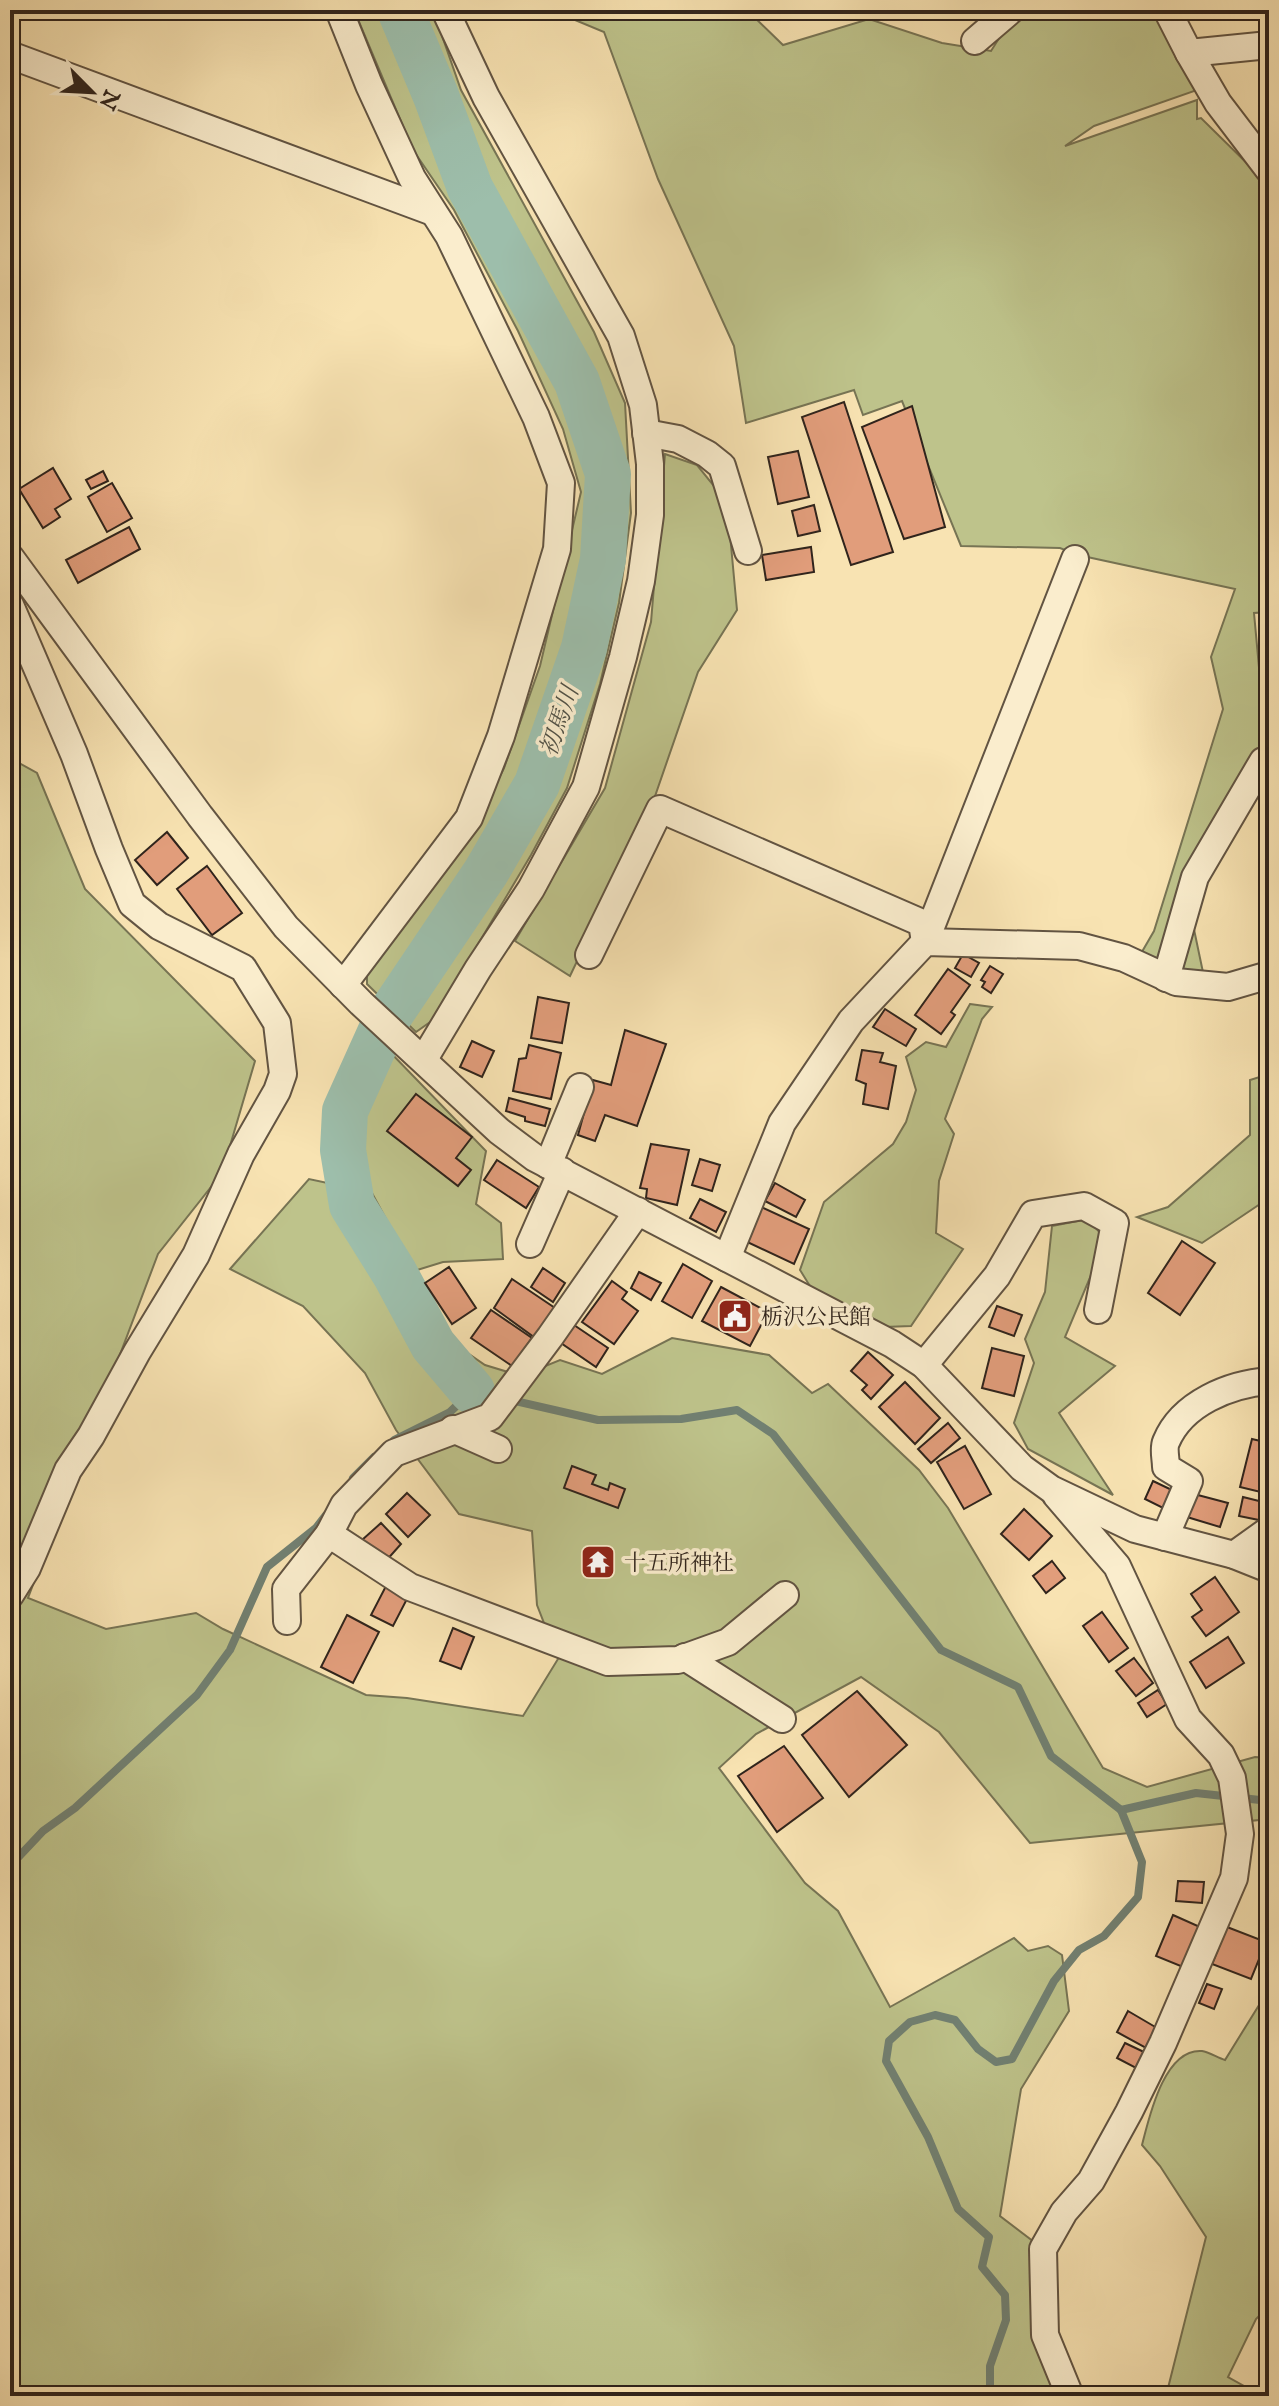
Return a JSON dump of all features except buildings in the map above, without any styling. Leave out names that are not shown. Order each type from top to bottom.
[{"type":"street","points":[[339,10],[412,178],[449,236],[536,417],[561,483],[557,549],[501,736],[469,818],[352,994]]},
{"type":"street","points":[[416,1053],[478,969],[531,889],[586,787],[641,581],[650,515],[650,464],[643,405],[621,336],[486,97],[445,10]]},
{"type":"street","points":[[975,41],[1011,10]]},
{"type":"street","points":[[1167,10],[1218,103],[1269,170]]},
{"type":"street","points":[[1189,53],[1269,45]]},
{"type":"street","points":[[10,55],[433,212]]},
{"type":"street","points":[[646,433],[678,439],[722,466],[748,551]]},
{"type":"street","points":[[10,557],[286,927],[352,994],[499,1131],[555,1168],[892,1344],[924,1365],[1012,1459],[1051,1489],[1117,1566],[1188,1719],[1221,1755],[1232,1778],[1240,1834],[1234,1878],[1129,2112],[1091,2181],[1064,2212],[1043,2249],[1045,2335],[1070,2396]]},
{"type":"street","points":[[727,1258],[782,1123],[851,1021],[925,942],[1075,559]]},
{"type":"street","points":[[10,605],[74,754],[132,904],[159,926],[243,968],[277,1023],[283,1074],[277,1091],[241,1154],[196,1255],[68,1470],[27,1568],[10,1595]]},
{"type":"street","points":[[1166,978],[1195,877],[1263,761]]},
{"type":"street","points":[[589,955],[660,809],[922,923],[925,942]]},
{"type":"street","points":[[925,942],[1079,946],[1124,958],[1176,982],[1228,987],[1269,975]]},
{"type":"street","points":[[530,1244],[580,1087]]},
{"type":"street","points":[[924,1365],[997,1276],[1033,1214],[1084,1206],[1115,1223],[1098,1310]]},
{"type":"street","points":[[287,1621],[286,1589],[329,1534],[344,1505],[394,1453],[490,1417],[638,1211]]},
{"type":"street","points":[[1165,1537],[1189,1481],[1166,1467],[1165,1444],[1179,1422],[1213,1394],[1269,1381]]},
{"type":"street","points":[[453,1429],[498,1449]]},
{"type":"street","points":[[1051,1489],[1135,1529],[1234,1555],[1269,1569]]},
{"type":"street","points":[[1234,1555],[1269,1530]]},
{"type":"street","points":[[329,1534],[410,1587],[608,1662],[678,1660],[728,1642],[785,1595]]},
{"type":"street","points":[[685,1657],[782,1719]]},
{"type":"green space","points":[[354,10],[433,10],[461,90],[594,332],[625,403],[631,513],[619,603],[600,684],[567,788],[433,1020],[416,1032],[367,984],[367,969],[471,834],[504,768],[540,666],[581,492],[563,429],[518,331],[454,210],[413,150]]},
{"type":"green space","points":[[551,10],[747,10],[783,45],[869,19],[942,43],[991,51],[1017,10],[1170,10],[1200,89],[1094,126],[1065,146],[1197,100],[1197,119],[1201,118],[1268,184],[1269,612],[1254,613],[1266,744],[1239,786],[1187,896],[1204,977],[1139,957],[1154,931],[1223,709],[1211,657],[1235,589],[1078,555],[1060,548],[961,546],[902,401],[863,415],[854,390],[746,423],[734,346],[658,179],[604,32]]},
{"type":"green space","points":[[665,454],[697,465],[727,502],[737,610],[698,672],[654,799],[570,976],[515,941],[605,788],[651,622]]},
{"type":"green space","points":[[10,758],[37,773],[85,889],[255,1061],[222,1173],[158,1254],[28,1598],[106,1629],[196,1613],[223,1629],[366,1695],[407,1698],[523,1716],[558,1659],[537,1605],[532,1531],[459,1514],[396,1430],[365,1373],[303,1306],[230,1269],[309,1179],[365,1191],[427,1314],[453,1343],[485,1365],[521,1376],[560,1360],[602,1374],[672,1338],[769,1355],[812,1393],[828,1384],[919,1470],[948,1508],[1103,1768],[1147,1787],[1255,1757],[1269,1758],[1269,1819],[1030,1843],[939,1732],[861,1677],[756,1734],[719,1768],[805,1883],[838,1911],[890,2007],[1014,1938],[1028,1951],[1048,1946],[1062,1955],[1069,2011],[1021,2089],[1000,2216],[1042,2248],[1045,2335],[1077,2396],[10,2396]]},
{"type":"green space","points":[[970,1004],[992,1007],[982,1019],[945,1119],[954,1134],[939,1181],[936,1233],[963,1249],[911,1326],[884,1327],[813,1291],[800,1270],[824,1202],[893,1144],[906,1122],[916,1090],[906,1057],[926,1042],[946,1047]]},
{"type":"green space","points":[[388,1050],[486,1151],[476,1204],[501,1223],[503,1259],[443,1262],[414,1271],[365,1180],[343,1150]]},
{"type":"green space","points":[[1269,1074],[1269,1198],[1202,1243],[1137,1217],[1168,1207],[1250,1135],[1250,1080]]},
{"type":"green space","points":[[1088,1219],[1102,1235],[1094,1268],[1065,1337],[1115,1366],[1059,1413],[1113,1495],[1028,1449],[1014,1423],[1034,1363],[1025,1339],[1045,1292],[1052,1226]]},
{"type":"green space","points":[[1269,1989],[1269,2306],[1256,2319],[1228,2377],[1262,2396],[1166,2396],[1206,2237],[1160,2166],[1142,2145],[1154,2103],[1168,2072],[1189,2053],[1202,2051],[1225,2060]]},
{"type":"waterway","name":"初馬川","points":[[400,10],[470,188],[577,382],[608,474],[603,559],[584,648],[537,784],[486,872],[385,1022],[345,1111],[343,1150],[352,1205],[395,1274],[433,1345],[472,1391]]},
{"type":"waterway","points":[[394,1440],[450,1412],[472,1391],[598,1420],[681,1419],[737,1410],[773,1434],[941,1650],[1018,1687],[1051,1756],[1121,1810],[1142,1862],[1138,1897],[1104,1936],[1079,1950],[1054,1981],[1012,2059],[996,2062],[978,2049],[955,2020],[935,2015],[910,2022],[889,2041],[886,2061],[928,2137],[958,2209],[989,2237],[982,2267],[1005,2295],[1006,2320],[990,2366],[990,2396]]},
{"type":"waterway","points":[[353,1478],[374,1457]]},
{"type":"waterway","points":[[10,1866],[43,1831],[75,1808],[197,1695],[230,1650],[267,1567],[316,1528],[326,1515]]},
{"type":"waterway","points":[[1121,1810],[1196,1793],[1269,1801]]},
{"type":"place","name":"栃沢公民館","points":[[735,1316]]},
{"type":"place","name":"十五所神社","points":[[598,1562]]}]
